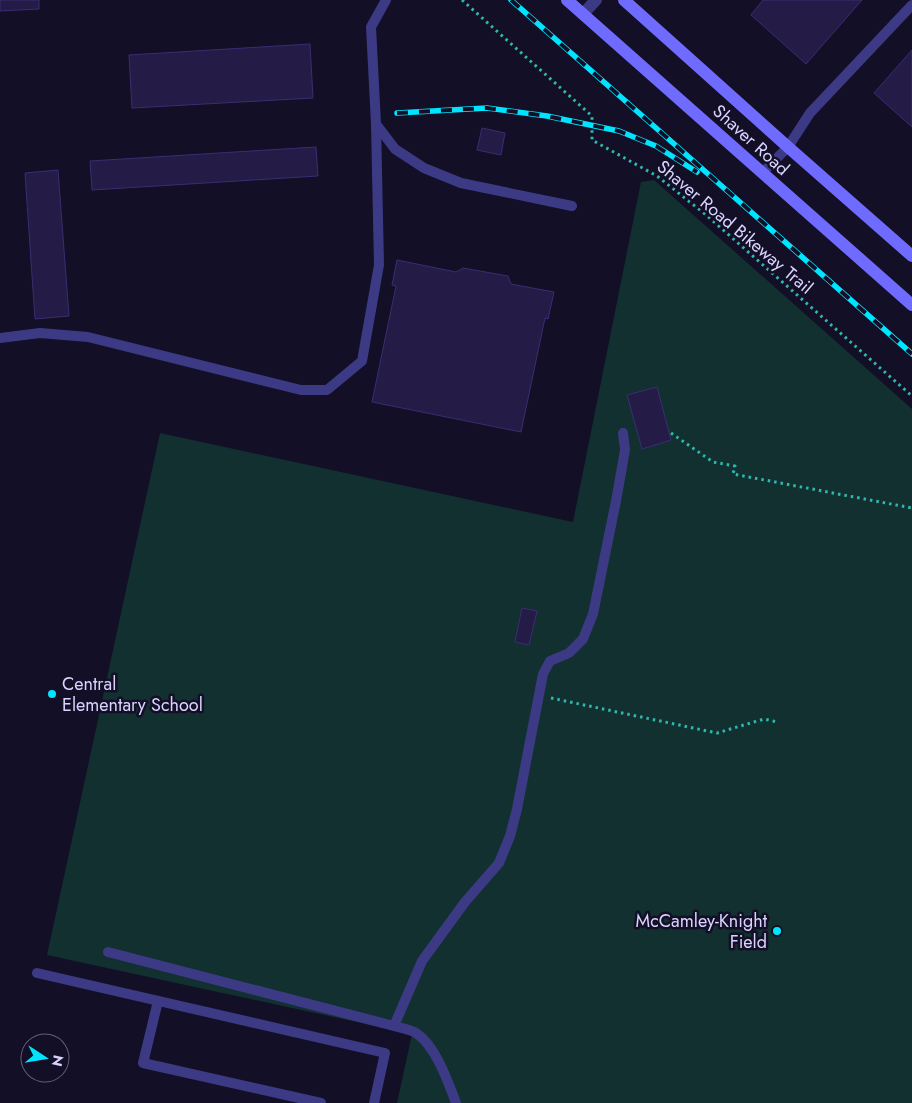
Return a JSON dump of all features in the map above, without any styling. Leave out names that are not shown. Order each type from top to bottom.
[{"type":"main road","name":"Shaver Road","points":[[567,0],[912,306]]},
{"type":"main road","name":"Shaver Road","points":[[624,0],[912,256]]},
{"type":"street","points":[[583,14],[596,0]]},
{"type":"lane","points":[[0,338],[40,333],[88,337],[301,390],[327,390],[362,361],[379,264],[376,124],[371,27],[386,0]]},
{"type":"lane","points":[[762,173],[788,147],[810,113],[912,6]]},
{"type":"lane","points":[[376,124],[395,149],[424,168],[460,183],[572,206]]},
{"type":"lane","points":[[394,1026],[422,961],[465,902],[499,863],[510,836],[543,674],[550,661],[569,653],[584,639],[593,614],[625,450],[622,433]]},
{"type":"lane","points":[[108,952],[415,1033],[426,1042],[445,1074],[456,1103]]},
{"type":"lane","points":[[37,973],[385,1053],[374,1103]]},
{"type":"lane","points":[[158,1000],[143,1063],[321,1103]]},
{"type":"path","name":"Shaver Road Bikeway Trail","points":[[462,0],[592,116],[592,140],[657,176],[705,214],[912,396]]},
{"type":"path","points":[[671,433],[713,462],[735,466],[733,474],[912,508]]},
{"type":"path","points":[[538,696],[717,733],[764,719],[778,722]]},
{"type":"green space","points":[[654,180],[912,409],[912,1103],[397,1103],[412,1034],[47,955],[160,433],[573,522],[641,182]]},
{"type":"building","points":[[0,0],[39,0],[39,9],[0,11]]},
{"type":"building","points":[[763,0],[862,0],[806,64],[751,15]]},
{"type":"building","points":[[310,44],[313,98],[132,108],[129,55]]},
{"type":"building","points":[[912,50],[912,127],[874,93]]},
{"type":"building","points":[[482,128],[505,133],[501,155],[477,150]]},
{"type":"building","points":[[316,147],[318,176],[92,190],[90,161]]},
{"type":"building","points":[[58,170],[69,316],[35,319],[25,173]]},
{"type":"building","points":[[397,260],[456,272],[463,268],[508,276],[511,284],[554,292],[548,319],[545,318],[521,432],[372,402],[396,286],[392,285]]},
{"type":"building","points":[[657,387],[671,440],[642,449],[627,395]]},
{"type":"building","points":[[522,608],[537,611],[529,645],[515,642]]},
{"type":"railway","points":[[511,0],[912,354]]},
{"type":"railway","points":[[397,113],[487,108],[547,116],[619,131],[656,146],[697,172]]},
{"type":"place","name":"Central Elementary School","points":[[52,694]]},
{"type":"place","name":"McCamley-Knight Field","points":[[777,931]]}]
